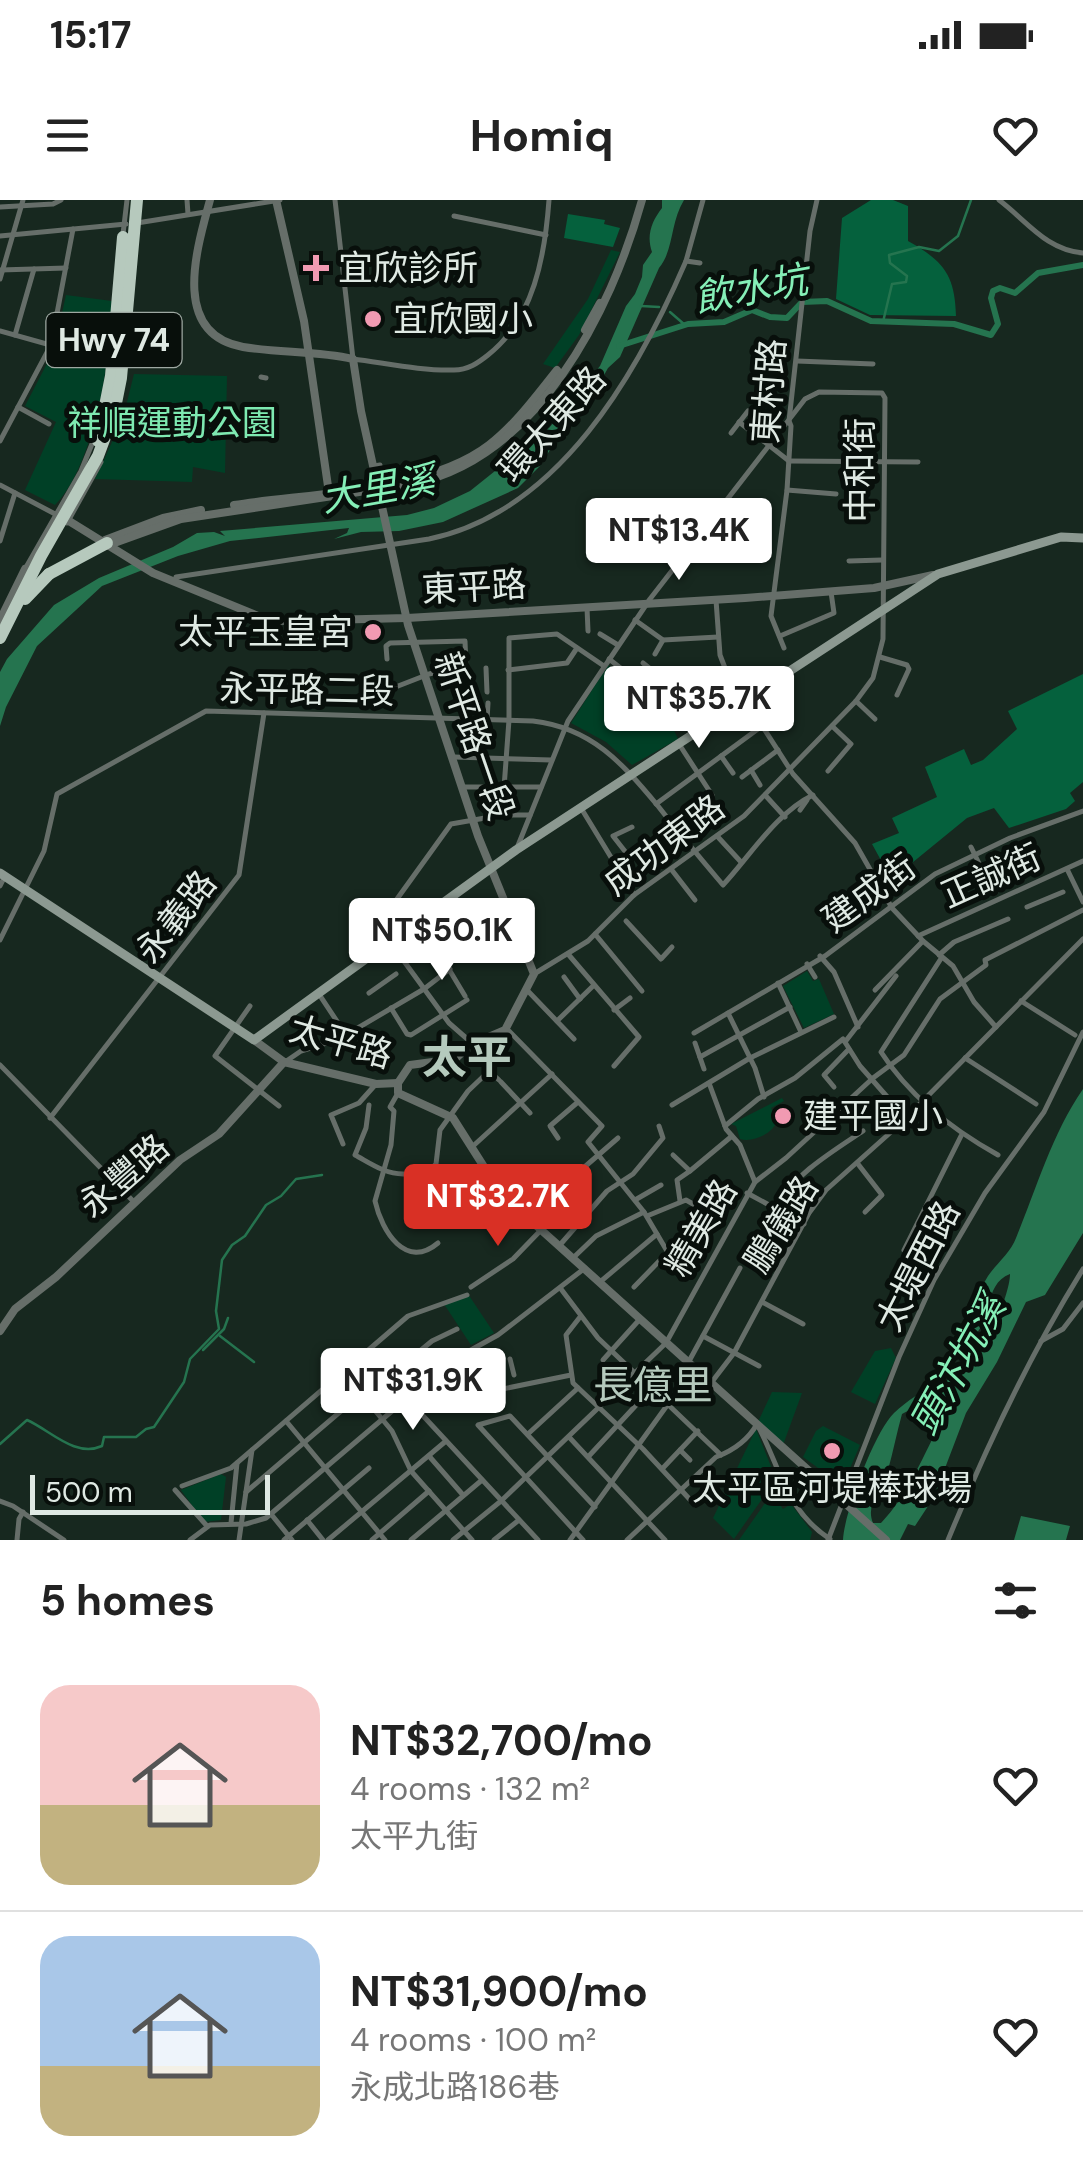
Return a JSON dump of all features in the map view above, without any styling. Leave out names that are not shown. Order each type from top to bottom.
[{"type":"highway","points":[[0,622],[98,441],[114,388],[134,200]]},
{"type":"highway","points":[[0,638],[98,456],[114,413],[121,378],[134,200]]},
{"type":"highway","name":"Hwy 74","points":[[98,441],[111,376],[124,231]]},
{"type":"highway","points":[[0,646],[24,600],[50,574],[108,544]]},
{"type":"main road","name":"東平路","points":[[938,574],[1061,537],[1083,538]]},
{"type":"main road","points":[[254,1040],[516,850],[938,574]]},
{"type":"main road","name":"太平路","points":[[2,878],[25,889],[254,1040]]},
{"type":"street","points":[[0,207],[53,204],[61,200]]},
{"type":"street","points":[[25,569],[51,545],[69,520],[109,444],[124,390],[139,222],[134,200]]},
{"type":"street","points":[[70,489],[100,418],[124,231],[134,200]]},
{"type":"street","points":[[187,200],[188,214]]},
{"type":"street","points":[[210,200],[194,280],[195,308],[205,326],[220,339],[237,346],[454,370],[478,363],[504,344],[524,312],[546,235],[549,200]]},
{"type":"street","points":[[0,236],[74,229],[124,231],[139,222],[278,200],[311,354],[331,494]]},
{"type":"street","points":[[335,200],[353,359]]},
{"type":"street","points":[[10,600],[56,566],[181,518],[450,474],[485,454],[520,423],[558,377],[595,322],[628,252],[640,200]]},
{"type":"street","name":"環太東路","points":[[173,578],[470,528],[511,506],[532,490],[630,375],[686,261],[703,200]]},
{"type":"street","name":"東村路","points":[[784,648],[771,616],[787,490],[789,421],[801,309],[817,200]]},
{"type":"street","points":[[999,200],[1028,223],[1034,233],[1058,248],[1083,253]]},
{"type":"street","points":[[0,278],[22,203]]},
{"type":"street","points":[[454,216],[546,235]]},
{"type":"street","points":[[1,435],[51,345],[74,229]]},
{"type":"street","points":[[0,622],[90,451],[110,397],[124,231]]},
{"type":"street","points":[[686,261],[700,262]]},
{"type":"street","points":[[2,270],[66,268]]},
{"type":"street","points":[[15,335],[34,269]]},
{"type":"street","points":[[0,331],[110,362]]},
{"type":"street","name":"新平路一段","points":[[353,359],[413,642],[490,869],[534,974]]},
{"type":"street","points":[[796,361],[872,364]]},
{"type":"street","name":"中和街","points":[[516,850],[564,726],[646,604],[812,394],[882,392],[886,527],[882,587]]},
{"type":"street","points":[[18,407],[49,424]]},
{"type":"street","points":[[730,433],[748,411]]},
{"type":"street","points":[[739,422],[789,461],[918,462]]},
{"type":"street","points":[[0,484],[108,544]]},
{"type":"street","points":[[787,490],[836,494]]},
{"type":"street","points":[[0,541],[15,493]]},
{"type":"street","points":[[0,593],[24,605],[48,582],[108,544]]},
{"type":"street","name":"東平路","points":[[108,544],[173,578],[271,620],[311,622],[831,592],[882,587],[938,574]]},
{"type":"street","points":[[848,561],[882,560]]},
{"type":"street","name":"成功東路","points":[[534,974],[595,934],[634,895],[719,838],[856,701],[873,678],[880,657],[882,587]]},
{"type":"street","points":[[780,636],[834,613],[831,592]]},
{"type":"street","points":[[716,600],[720,655],[790,769],[855,843],[891,905],[921,939],[953,966],[962,984],[996,1027]]},
{"type":"street","points":[[587,608],[588,631]]},
{"type":"street","points":[[635,620],[663,640],[718,636]]},
{"type":"street","points":[[502,815],[509,638],[557,634],[646,688]]},
{"type":"street","points":[[600,634],[618,645]]},
{"type":"street","points":[[386,660],[388,644],[464,639],[466,666],[390,688],[387,674]]},
{"type":"street","points":[[655,654],[663,640]]},
{"type":"street","points":[[508,670],[566,663],[576,648]]},
{"type":"street","points":[[880,657],[907,665],[897,696]]},
{"type":"street","points":[[637,681],[645,665],[670,685],[728,673]]},
{"type":"street","points":[[486,668],[486,692]]},
{"type":"street","points":[[856,701],[875,719]]},
{"type":"street","points":[[488,703],[488,720]]},
{"type":"street","name":"永平路二段","points":[[0,940],[44,851],[60,790],[206,712],[508,720],[564,726]]},
{"type":"street","name":"永義路","points":[[50,1118],[239,875],[264,713]]},
{"type":"street","points":[[564,726],[600,744],[632,774],[723,885],[786,816],[811,797]]},
{"type":"street","points":[[656,804],[762,726]]},
{"type":"street","points":[[828,771],[851,744],[832,726]]},
{"type":"street","points":[[679,744],[712,794]]},
{"type":"street","points":[[742,777],[778,750]]},
{"type":"street","points":[[721,756],[732,773]]},
{"type":"street","points":[[452,757],[551,760]]},
{"type":"street","points":[[751,770],[760,785]]},
{"type":"street","points":[[462,787],[541,787]]},
{"type":"street","points":[[766,795],[786,816]]},
{"type":"street","points":[[581,808],[634,895]]},
{"type":"street","points":[[632,826],[613,836],[636,855],[697,809]]},
{"type":"street","points":[[1081,812],[1083,821]]},
{"type":"street","name":"建成街","points":[[694,1033],[824,956],[935,874],[1081,812]]},
{"type":"street","points":[[397,899],[451,824],[530,814]]},
{"type":"street","points":[[719,838],[741,862]]},
{"type":"street","points":[[971,847],[988,882]]},
{"type":"street","name":"正誠街","points":[[846,1043],[886,982],[921,939],[1083,860]]},
{"type":"street","points":[[671,869],[695,900]]},
{"type":"street","points":[[1067,869],[1083,902]]},
{"type":"street","points":[[1027,907],[1063,892]]},
{"type":"street","name":"精美路","points":[[453,1540],[526,1478],[666,1342],[746,1193],[756,1182],[906,1052],[940,999],[979,973],[986,960],[1083,910]]},
{"type":"street","points":[[998,1156],[961,1136],[922,1100],[882,1049],[940,956],[954,942],[1008,918]]},
{"type":"street","points":[[626,921],[662,959],[672,947]]},
{"type":"street","points":[[595,934],[642,991]]},
{"type":"street","points":[[390,942],[443,1015],[473,1044]]},
{"type":"street","name":"鵬儀路","points":[[711,1383],[734,1353],[826,1190],[858,1164],[1081,944]]},
{"type":"street","points":[[392,1008],[407,1034],[414,1034],[466,998],[435,946],[424,954]]},
{"type":"street","points":[[568,954],[639,1038],[614,1066]]},
{"type":"street","points":[[820,956],[834,972],[858,1026]]},
{"type":"street","points":[[808,964],[814,977]]},
{"type":"street","points":[[284,1062],[346,1035],[450,969]]},
{"type":"street","points":[[369,993],[396,974]]},
{"type":"street","points":[[453,1211],[436,1166],[438,1135],[468,1091],[489,1071],[534,974]]},
{"type":"street","name":"正誠街","points":[[875,990],[896,976]]},
{"type":"street","points":[[564,978],[580,999]]},
{"type":"street","points":[[778,983],[802,1032]]},
{"type":"street","points":[[557,1021],[594,986]]},
{"type":"street","points":[[526,989],[574,1040]]},
{"type":"street","points":[[319,994],[346,1035]]},
{"type":"street","points":[[614,1010],[630,998]]},
{"type":"street","points":[[1021,1001],[1074,1036]]},
{"type":"street","points":[[250,1006],[214,1056],[279,1106]]},
{"type":"street","points":[[700,1057],[790,1007]]},
{"type":"street","points":[[728,1013],[764,1097]]},
{"type":"street","points":[[672,1105],[750,1058],[834,1017]]},
{"type":"street","points":[[438,1243],[420,1254],[410,1254],[400,1247],[378,1212],[379,1184],[394,1130],[394,1111],[390,1107],[410,1065],[455,1059],[473,1044],[505,1030]]},
{"type":"street","points":[[505,1030],[602,1126],[588,1142],[635,1200],[667,1251]]},
{"type":"street","name":"太堤西路","points":[[829,1539],[899,1357],[942,1264],[985,1193],[1044,1112],[1083,1032]]},
{"type":"street","name":"太平路","points":[[254,1040],[284,1062],[398,1088],[450,1116]]},
{"type":"street","points":[[695,1043],[704,1069]]},
{"type":"street","points":[[846,1043],[905,1117]]},
{"type":"street","points":[[834,1086],[824,1075],[846,1043]]},
{"type":"street","points":[[725,1126],[846,1043]]},
{"type":"street","points":[[965,1058],[1036,1104]]},
{"type":"street","name":"永豐路","points":[[0,1332],[14,1309],[56,1277],[180,1160],[218,1134],[284,1062]]},
{"type":"street","points":[[0,1065],[136,1203]]},
{"type":"street","points":[[489,1071],[530,1113]]},
{"type":"street","points":[[472,1147],[552,1074]]},
{"type":"street","points":[[709,1083],[725,1126],[740,1146],[756,1182]]},
{"type":"street","points":[[343,1144],[331,1115],[359,1103],[376,1084]]},
{"type":"street","points":[[558,1138],[550,1126],[578,1102]]},
{"type":"street","points":[[369,1105],[366,1128],[355,1155],[374,1168],[406,1174],[428,1172],[436,1166]]},
{"type":"street","points":[[450,1116],[498,1188],[538,1227],[886,1540]]},
{"type":"street","points":[[559,1246],[607,1191],[633,1174],[661,1143],[658,1126]]},
{"type":"street","points":[[774,1208],[784,1192],[813,1166],[863,1130]]},
{"type":"street","points":[[680,1202],[677,1180],[732,1136]]},
{"type":"street","points":[[929,1263],[904,1250],[961,1136]]},
{"type":"street","points":[[471,1287],[513,1259],[566,1183],[618,1138]]},
{"type":"street","points":[[673,1155],[690,1170]]},
{"type":"street","points":[[858,1164],[882,1195],[865,1212]]},
{"type":"street","points":[[635,1200],[661,1186]]},
{"type":"street","points":[[469,1218],[476,1205],[498,1188]]},
{"type":"street","points":[[746,1193],[804,1224]]},
{"type":"street","points":[[573,1258],[596,1236],[645,1214],[686,1200],[707,1212],[634,1287]]},
{"type":"street","points":[[600,1282],[657,1234]]},
{"type":"street","points":[[190,1540],[207,1526],[261,1521],[272,1514],[464,1353],[498,1335],[585,1268]]},
{"type":"street","points":[[570,1540],[669,1404],[740,1268]]},
{"type":"street","points":[[948,1540],[1002,1411],[1083,1269]]},
{"type":"street","points":[[561,1289],[580,1317],[612,1351],[721,1455]]},
{"type":"street","points":[[182,1486],[217,1475],[237,1462],[412,1314],[467,1295]]},
{"type":"street","points":[[762,1302],[803,1324]]},
{"type":"street","points":[[1041,1341],[1063,1329],[1083,1303]]},
{"type":"street","points":[[580,1317],[566,1333],[571,1375],[578,1388],[695,1505]]},
{"type":"street","points":[[603,1360],[640,1319]]},
{"type":"street","points":[[388,1378],[432,1341],[456,1329]]},
{"type":"street","points":[[703,1336],[759,1366]]},
{"type":"street","points":[[366,1353],[538,1540]]},
{"type":"street","points":[[464,1353],[473,1395],[571,1375]]},
{"type":"street","points":[[510,1359],[514,1375]]},
{"type":"street","points":[[344,1372],[392,1431],[411,1470],[472,1540]]},
{"type":"street","points":[[528,1434],[578,1388]]},
{"type":"street","points":[[588,1457],[652,1388]]},
{"type":"street","points":[[246,1492],[361,1394]]},
{"type":"street","points":[[583,1540],[478,1425],[510,1416],[595,1507]]},
{"type":"street","points":[[286,1421],[385,1540]]},
{"type":"street","points":[[627,1540],[721,1455],[733,1450],[757,1424]]},
{"type":"street","points":[[757,1424],[785,1490],[812,1526],[829,1539]]},
{"type":"street","points":[[662,1469],[698,1431]]},
{"type":"street","points":[[569,1437],[666,1540]]},
{"type":"street","points":[[307,1520],[325,1540],[446,1441]]},
{"type":"street","points":[[239,1540],[252,1450]]},
{"type":"street","points":[[680,1450],[690,1460]]},
{"type":"street","points":[[428,1456],[464,1496]]},
{"type":"street","points":[[231,1523],[237,1462]]},
{"type":"street","points":[[272,1514],[288,1538],[369,1468]]},
{"type":"street","points":[[412,1540],[482,1480]]},
{"type":"street","points":[[175,1490],[207,1526]]},
{"type":"street","points":[[372,1540],[429,1492]]},
{"type":"street","points":[[0,1502],[23,1512],[64,1540]]},
{"type":"street","points":[[17,1540],[23,1512]]},
{"type":"street","points":[[494,1540],[503,1537],[519,1520]]},
{"type":"green space","points":[[611,250],[620,252],[579,335],[555,368],[543,364],[588,299]]},
{"type":"green space","points":[[66,295],[112,301],[106,355],[56,340]]},
{"type":"green space","points":[[54,350],[106,366],[83,459],[55,505],[25,490],[56,422],[25,406]]},
{"type":"green space","name":"祥順運動公園","points":[[134,374],[227,376],[225,473],[193,467],[192,482],[95,479],[123,418]]},
{"type":"green space","points":[[608,665],[663,706],[678,739],[632,765],[606,742],[571,723]]},
{"type":"green space","points":[[807,971],[813,981],[819,979],[834,1014],[804,1028],[783,986]]},
{"type":"green space","points":[[782,1098],[784,1101],[771,1108],[778,1119],[768,1133],[740,1139],[736,1126],[731,1124]]},
{"type":"green space","points":[[468,1294],[494,1333],[471,1345],[444,1304]]},
{"type":"green space","points":[[891,1348],[896,1358],[875,1404],[851,1392],[875,1351]]},
{"type":"green space","points":[[772,1392],[802,1393],[783,1445],[757,1424]]},
{"type":"green space","name":"太平區河堤棒球場","points":[[823,1426],[860,1445],[848,1473],[832,1478],[803,1457],[816,1431]]},
{"type":"green space","points":[[756,1429],[776,1479],[734,1539],[713,1518]]},
{"type":"green space","points":[[221,1474],[226,1477],[221,1520],[204,1522],[181,1490]]},
{"type":"green space","points":[[777,1486],[786,1497],[779,1503],[783,1509],[791,1504],[812,1532],[810,1540],[739,1540]]},
{"type":"shaded area","points":[[662,200],[684,200],[664,261],[620,357],[608,368],[590,400],[568,421],[540,466],[518,488],[443,522],[334,539],[349,528],[230,541],[178,556],[102,586],[37,646],[0,726],[0,672],[7,659],[54,605],[99,578],[197,533],[225,536],[220,531],[407,515],[434,508],[470,491],[549,428],[600,366],[652,252],[650,234]]},
{"type":"shaded area","points":[[871,200],[893,200],[908,206],[908,241],[945,270],[953,289],[956,316],[870,315],[836,299],[842,218]]},
{"type":"shaded area","points":[[568,214],[605,220],[604,224],[620,228],[613,247],[564,238]]},
{"type":"shaded area","points":[[1083,674],[1083,782],[1070,793],[1075,801],[1066,809],[1009,828],[994,808],[967,818],[885,885],[877,871],[883,864],[872,844],[899,833],[892,818],[937,797],[925,767],[964,749],[971,765],[983,760],[1017,729],[1008,711]]},
{"type":"shaded area","name":"頭汴坑溪","points":[[1083,1089],[1083,1233],[1045,1295],[1026,1302],[997,1362],[966,1413],[934,1497],[915,1526],[908,1524],[900,1540],[843,1540],[862,1473],[886,1423],[921,1392],[969,1368],[993,1328],[1010,1274],[995,1286],[979,1330],[972,1337],[963,1333],[988,1276],[1014,1243],[1072,1106]],"holes":[[[939,1406],[943,1411],[907,1487],[881,1523],[873,1523],[871,1509],[888,1470],[902,1414],[915,1407]]]},
{"type":"shaded area","points":[[1021,1516],[1070,1526],[1066,1540],[1014,1540]]},
{"type":"waterway","points":[[883,322],[892,284],[906,282],[907,276],[890,263],[889,255],[919,247],[939,251],[958,236],[971,200]]},
{"type":"waterway","name":"飲水坑","points":[[619,346],[688,324],[724,322],[752,310],[787,318],[802,302],[827,301],[871,321],[954,324],[991,335],[998,324],[991,298],[993,291],[1000,288],[1015,293],[1038,273],[1083,265]]},
{"type":"waterway","points":[[641,306],[659,307]]},
{"type":"waterway","points":[[670,312],[685,325]]},
{"type":"waterway","points":[[0,1444],[27,1420],[72,1446],[92,1449],[102,1446],[104,1437],[136,1437],[154,1427],[184,1382],[190,1359],[219,1329],[216,1311],[222,1260],[266,1205],[281,1196],[296,1179],[322,1175]]},
{"type":"waterway","points":[[203,1350],[224,1329],[228,1318]]},
{"type":"waterway","points":[[220,1336],[254,1362]]},
{"type":"place","name":"宜欣診所","points":[[316,268]]},
{"type":"place","name":"宜欣國小","points":[[373,319]]},
{"type":"place","name":"太平玉皇宮","points":[[373,632]]},
{"type":"place","name":"建平國小","points":[[783,1116]]},
{"type":"place","name":"太平區河堤棒球場","points":[[832,1451]]},
{"type":"district","name":"太平","points":[[467,1057]]},
{"type":"district","name":"長億里","points":[[653,1385]]},
{"type":"water label","name":"大里溪","points":[[378,489]]}]
